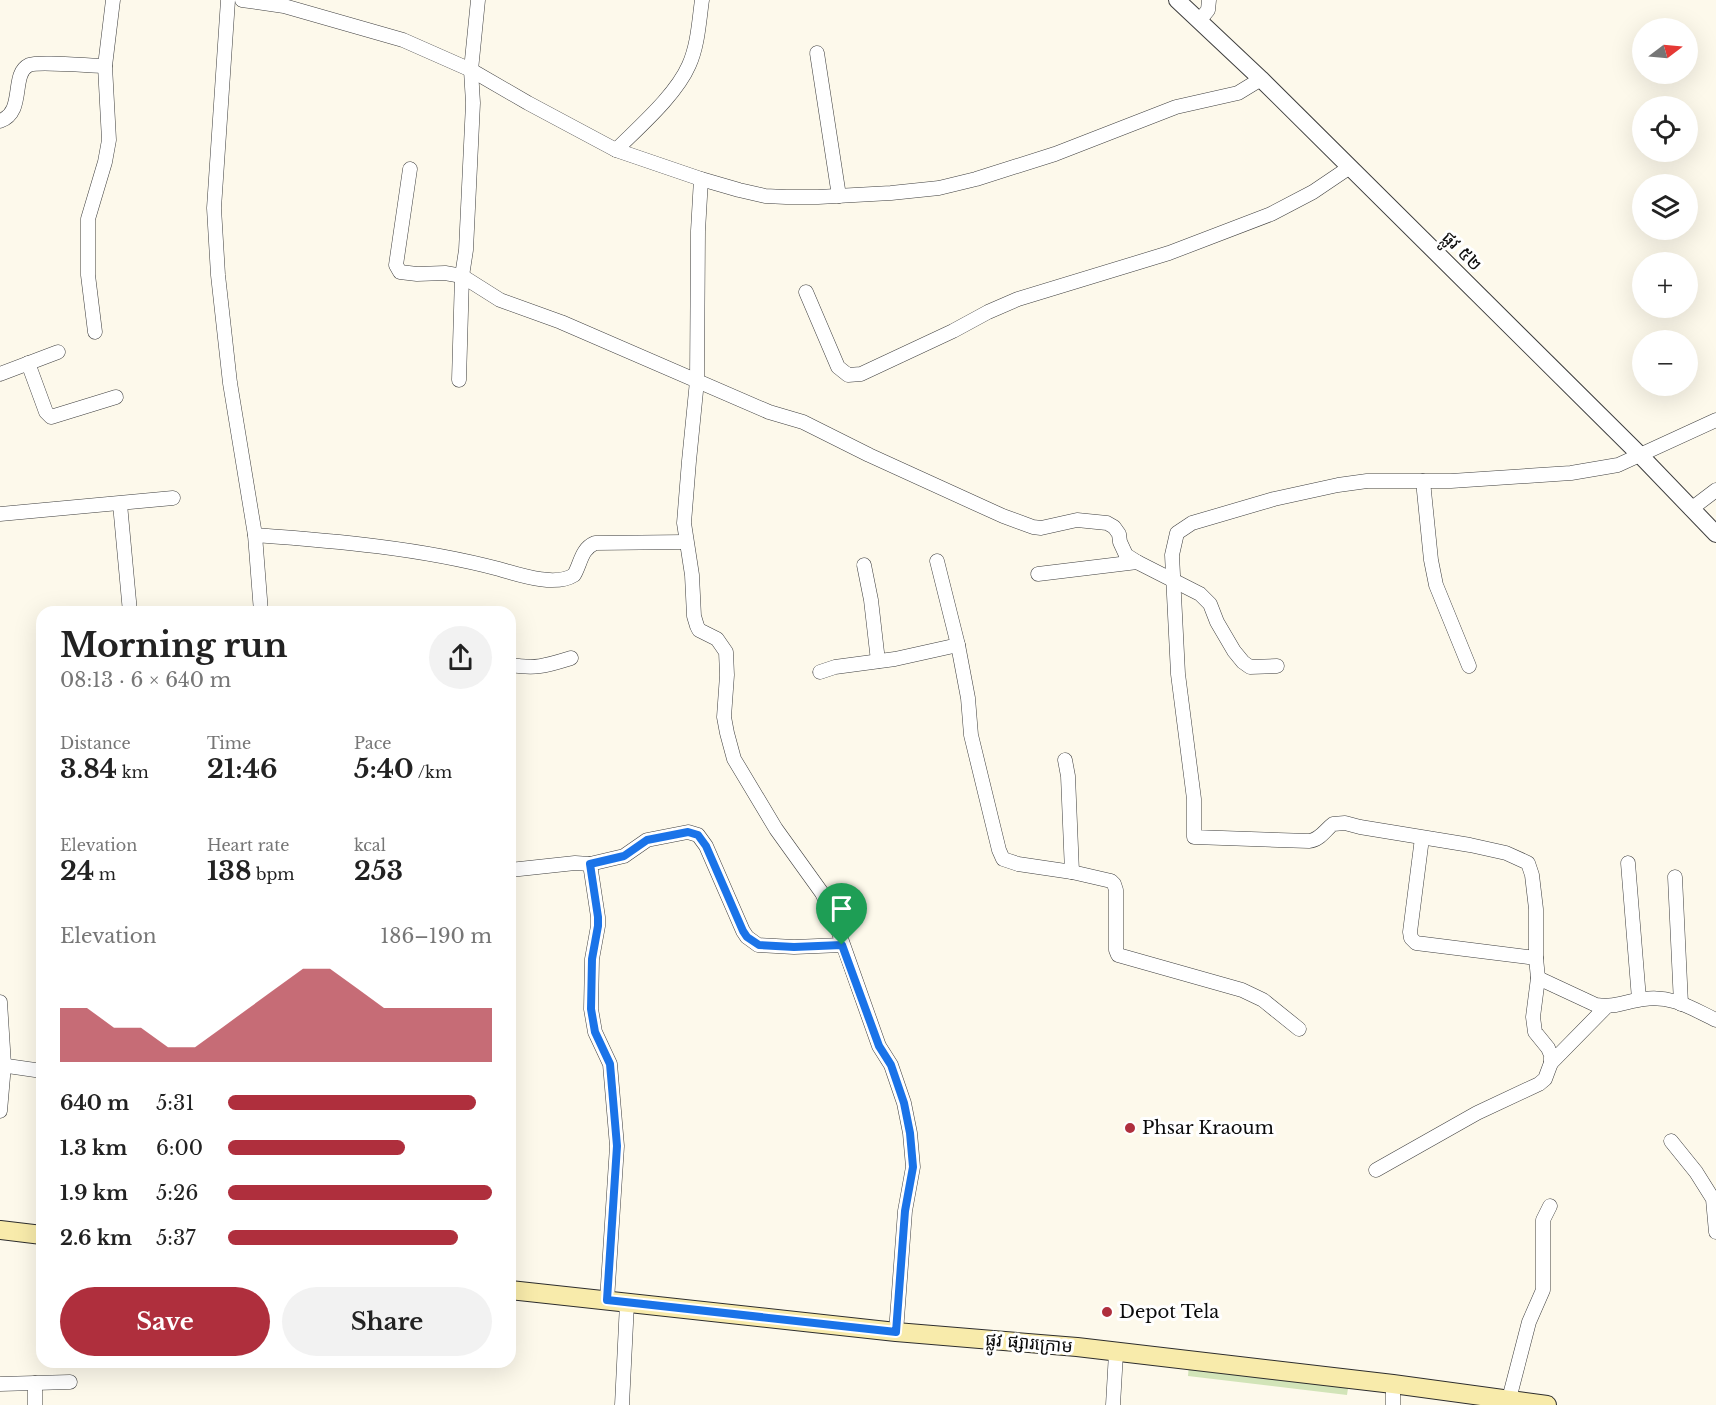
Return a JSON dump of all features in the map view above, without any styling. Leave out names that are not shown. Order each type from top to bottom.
[{"type":"main road","points":[[0,1230],[36,1234]]},
{"type":"main road","name":"ផ្លូវ ផ្សារក្រោម","points":[[516,1291],[896,1332],[1134,1353],[1547,1405]]},
{"type":"street","points":[[95,332],[88,275],[88,219],[109,140],[105,66],[113,0]]},
{"type":"street","points":[[228,0],[214,208],[218,275],[230,383],[255,535],[261,606]]},
{"type":"street","points":[[242,0],[284,3],[403,40],[471,70],[616,150],[701,179],[765,196],[839,196],[939,188],[1055,154],[1176,107],[1238,93],[1261,79]]},
{"type":"street","points":[[459,381],[462,276],[466,250],[473,114],[471,70],[478,0]]},
{"type":"street","points":[[616,150],[677,87],[690,64],[702,0]]},
{"type":"street","name":"ផ្លូវ ៥២","points":[[1177,0],[1350,167],[1640,455],[1716,534]]},
{"type":"street","points":[[1199,21],[1208,10],[1209,0]]},
{"type":"street","points":[[817,53],[839,196]]},
{"type":"street","points":[[0,121],[5,119],[14,108],[20,78],[27,66],[40,64],[105,66]]},
{"type":"street","points":[[806,292],[838,367],[848,375],[861,374],[1018,299],[1169,253],[1271,214],[1313,192],[1350,167]]},
{"type":"street","points":[[410,169],[396,265],[400,272],[445,273],[462,276],[500,300],[561,322],[769,412],[803,422],[869,455],[1003,516],[1033,527],[1041,528],[1077,520],[1107,523],[1117,530],[1126,555],[1200,594],[1210,604],[1234,651],[1243,662],[1250,666],[1277,666]]},
{"type":"street","points":[[701,179],[698,231],[697,381],[684,523],[692,575],[694,616],[702,633],[717,639],[726,652],[724,717],[734,759],[776,829],[822,893],[833,915],[879,1046],[891,1065],[904,1103],[913,1167],[905,1211],[896,1332]]},
{"type":"street","points":[[0,374],[58,352]]},
{"type":"street","points":[[28,363],[46,412],[51,417],[117,398]]},
{"type":"street","points":[[1376,1170],[1477,1113],[1545,1079],[1551,1063],[1551,1055],[1535,1032],[1533,1017],[1538,978],[1536,909],[1532,874],[1528,864],[1506,853],[1345,823],[1333,824],[1320,837],[1309,841],[1194,837],[1194,799],[1178,674],[1172,555],[1177,533],[1192,523],[1338,485],[1367,481],[1451,481],[1570,473],[1618,465],[1716,420]]},
{"type":"street","points":[[1423,481],[1433,573],[1468,666]]},
{"type":"street","points":[[1691,509],[1716,490]]},
{"type":"street","points":[[0,514],[173,498]]},
{"type":"street","points":[[120,504],[129,606]]},
{"type":"street","points":[[255,535],[374,545],[462,560],[546,580],[562,580],[574,575],[584,552],[589,545],[595,543],[686,542]]},
{"type":"street","points":[[937,561],[958,645],[968,698],[971,735],[1000,854],[1009,862],[1072,872],[1105,879],[1114,884],[1118,955],[1242,990],[1263,1000],[1299,1029]]},
{"type":"street","points":[[1038,574],[1137,562]]},
{"type":"street","points":[[864,565],[871,600],[878,662]]},
{"type":"street","points":[[820,672],[835,667],[878,662],[958,645]]},
{"type":"street","points":[[516,666],[542,667],[571,658]]},
{"type":"street","points":[[1065,760],[1068,776],[1072,872]]},
{"type":"street","points":[[516,869],[575,863],[590,864],[624,856],[647,840],[693,832],[706,846],[743,931],[750,940],[759,945],[794,947],[842,945]]},
{"type":"street","points":[[1422,838],[1411,938],[1416,943],[1536,958]]},
{"type":"street","points":[[1628,863],[1639,999]]},
{"type":"street","points":[[590,864],[598,917],[592,959],[591,1009],[595,1032],[610,1064],[617,1146],[607,1300]]},
{"type":"street","points":[[1675,877],[1681,1004]]},
{"type":"street","points":[[1538,978],[1596,1005],[1606,1007],[1639,999],[1664,997],[1716,1020]]},
{"type":"street","points":[[0,1002],[2,1065],[0,1112]]},
{"type":"street","points":[[1551,1063],[1606,1007]]},
{"type":"street","points":[[2,1065],[36,1070]]},
{"type":"street","points":[[1671,1141],[1696,1172],[1713,1199],[1716,1232]]},
{"type":"street","points":[[1509,1399],[1529,1322],[1543,1290],[1543,1220],[1550,1206]]},
{"type":"street","points":[[622,1405],[627,1302]]},
{"type":"street","points":[[1113,1405],[1116,1353]]},
{"type":"street","points":[[0,1384],[70,1382]]},
{"type":"street","points":[[35,1383],[35,1405]]},
{"type":"street","points":[[1392,1405],[1393,1384]]},
{"type":"green space","points":[[1189,1364],[1349,1382],[1347,1395],[1188,1376]]},
{"type":"place","name":"Phsar Kraoum","points":[[1130,1128]]},
{"type":"place","name":"Depot Tela","points":[[1107,1312]]},
{"type":"route","points":[[693,832],[706,846],[743,931],[750,940],[759,945],[794,947],[842,945],[879,1046],[891,1065],[904,1103],[910,1133],[913,1167],[905,1211],[896,1332],[607,1300],[617,1146],[610,1064],[595,1032],[591,1009],[592,959],[598,917],[590,864],[624,856],[647,840],[693,832]]}]
